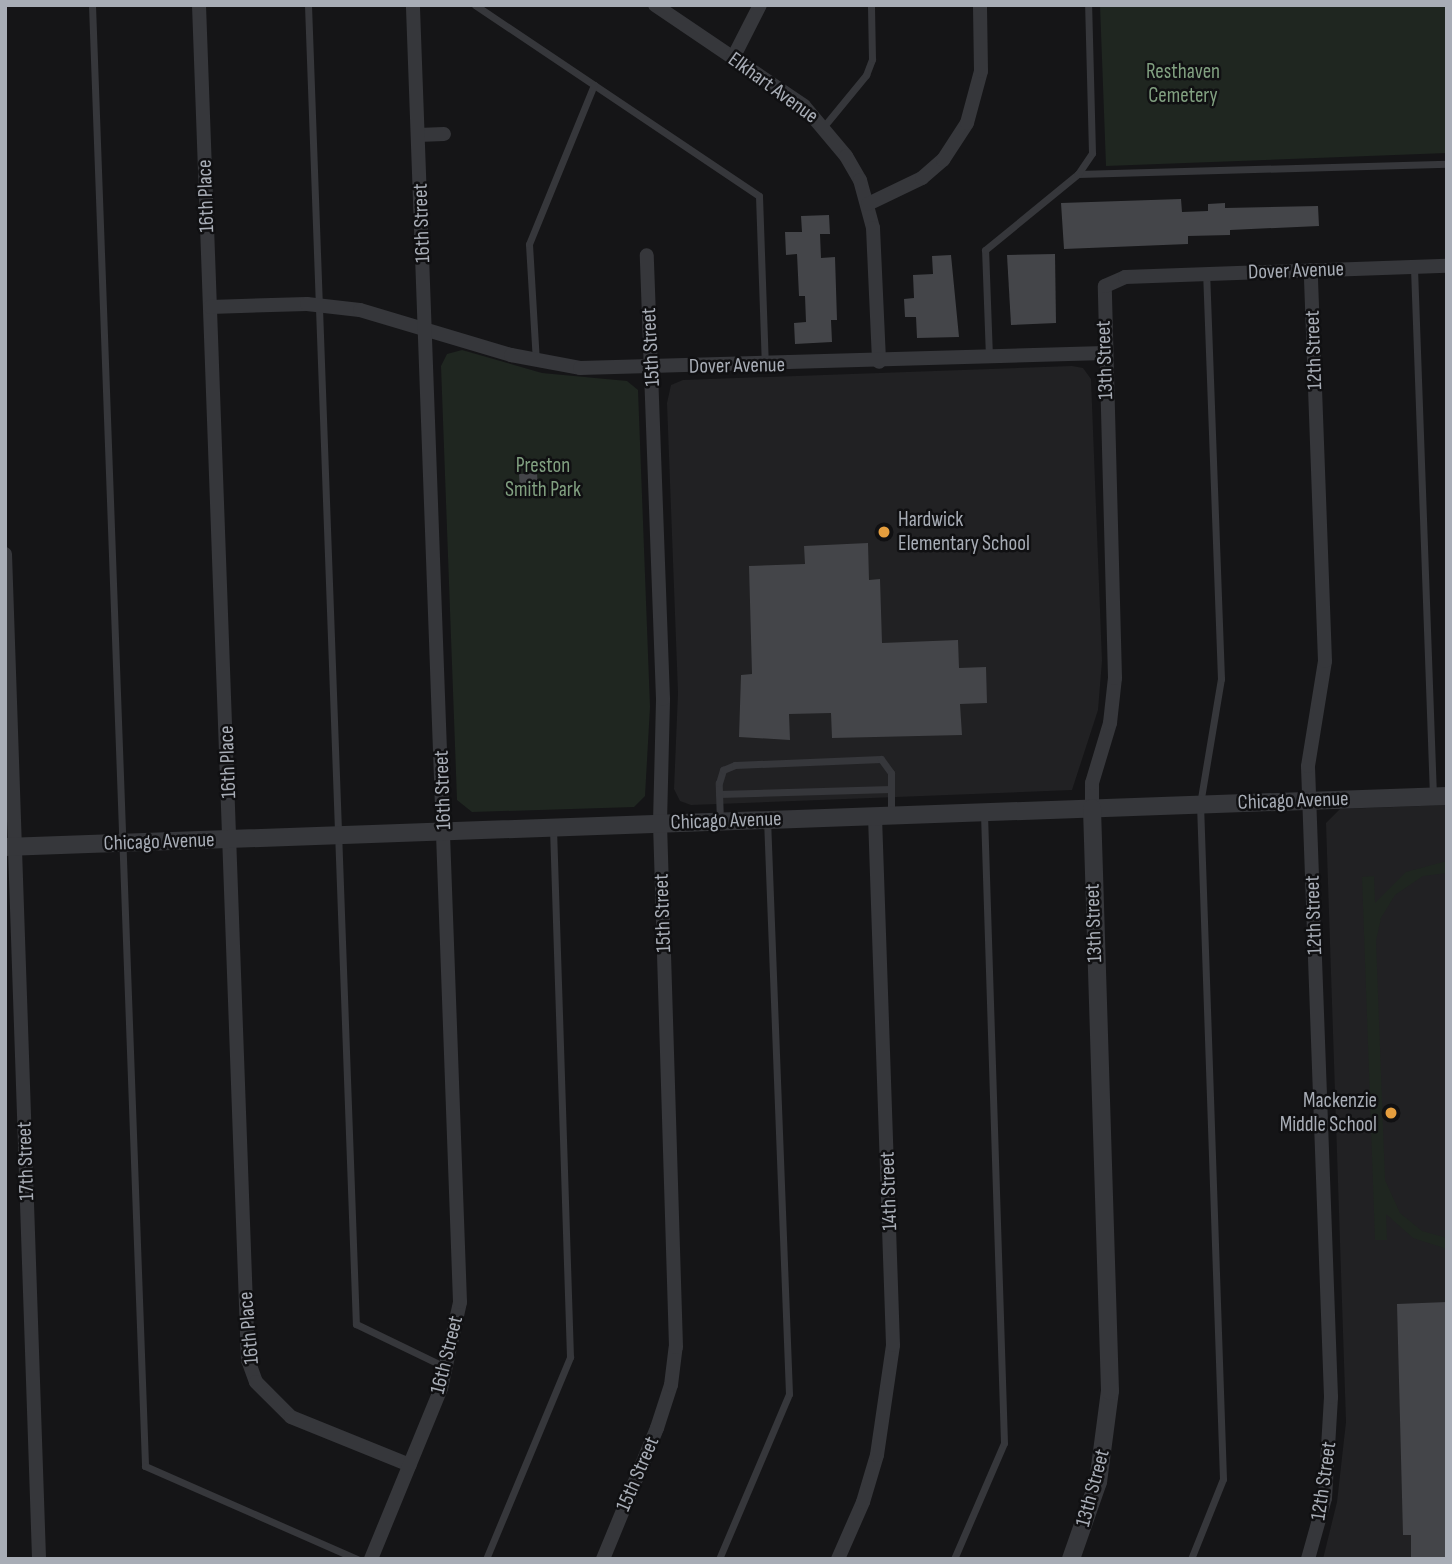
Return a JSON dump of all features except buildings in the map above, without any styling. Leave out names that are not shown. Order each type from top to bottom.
[{"type":"street","name":"16th Place","points":[[199,5],[248,1360],[256,1382],[291,1417],[410,1465]]},
{"type":"street","name":"16th Street","points":[[371,1559],[447,1368],[460,1302],[413,5]]},
{"type":"street","name":"Elkhart Avenue","points":[[654,5],[804,106],[825,125],[860,180],[869,204],[879,362]]},
{"type":"street","points":[[733,58],[760,5]]},
{"type":"street","points":[[869,204],[922,178],[943,160],[967,123],[981,71],[980,5]]},
{"type":"street","points":[[418,135],[444,134]]},
{"type":"street","name":"15th Street","points":[[603,1559],[657,1428],[671,1385],[676,1347],[660,823],[663,699],[646,255]]},
{"type":"street","name":"Dover Avenue","points":[[1105,286],[1125,277],[1447,266]]},
{"type":"street","name":"12th Street","points":[[1308,1559],[1325,1498],[1331,1397],[1309,800],[1310,742],[1325,661],[1311,270]]},
{"type":"street","name":"13th Street","points":[[1071,1559],[1098,1482],[1110,1391],[1091,808],[1092,783],[1110,723],[1115,678],[1105,286]]},
{"type":"street","name":"Dover Avenue","points":[[210,307],[319,305],[360,310],[536,362],[580,368],[879,362],[1105,353]]},
{"type":"street","name":"17th Street","points":[[5,554],[10,847],[39,1559]]},
{"type":"street","name":"Chicago Avenue","points":[[10,847],[1440,796]]},
{"type":"street","name":"14th Street","points":[[838,1559],[863,1502],[877,1455],[893,1345],[883,815]]},
{"type":"lane","points":[[92,5],[145,1466],[357,1559]]},
{"type":"lane","points":[[308,5],[356,1324],[447,1368]]},
{"type":"lane","points":[[475,5],[759,196],[765,365]]},
{"type":"lane","points":[[825,125],[866,75],[872,59],[870,5]]},
{"type":"lane","points":[[989,358],[985,250],[1078,174],[1092,153],[1088,5]]},
{"type":"lane","points":[[536,362],[529,244],[594,85]]},
{"type":"lane","points":[[1078,174],[1447,164]]},
{"type":"lane","points":[[1414,267],[1440,796]]},
{"type":"lane","points":[[1191,1559],[1223,1479],[1200,804],[1221,679],[1206,274]]},
{"type":"lane","points":[[720,821],[719,794],[723,770],[735,765],[881,759],[891,773],[891,789],[883,815]]},
{"type":"lane","points":[[719,794],[891,789]]},
{"type":"lane","points":[[954,1559],[1004,1443],[984,812]]},
{"type":"lane","points":[[719,1559],[789,1394],[768,819]]},
{"type":"lane","points":[[486,1559],[570,1357],[553,827]]},
{"type":"shaded area","name":"Hardwick Elementary School","points":[[1072,366],[1083,368],[1091,379],[1102,661],[1098,710],[1072,790],[691,805],[680,801],[674,789],[678,693],[667,403],[671,385],[683,380]]},
{"type":"shaded area","name":"Mackenzie Middle School","points":[[1447,805],[1447,1559],[1323,1559],[1337,1502],[1346,1422],[1326,823],[1340,809]]},
{"type":"green space","name":"Resthaven Cemetery","points":[[1100,5],[1447,5],[1447,153],[1106,166]]},
{"type":"green space","name":"Preston Smith Park","points":[[462,350],[542,373],[627,381],[638,390],[650,707],[645,796],[634,807],[472,812],[457,800],[441,366],[447,354]]},
{"type":"green space","points":[[1447,861],[1447,873],[1423,876],[1395,895],[1381,918],[1376,941],[1385,1180],[1400,1213],[1422,1231],[1447,1238],[1447,1249],[1413,1238],[1386,1214],[1387,1240],[1375,1240],[1362,877],[1374,876],[1375,903],[1406,872]]},
{"type":"place","name":"Hardwick Elementary School","points":[[884,532]]},
{"type":"place","name":"Mackenzie Middle School","points":[[1391,1113]]}]
